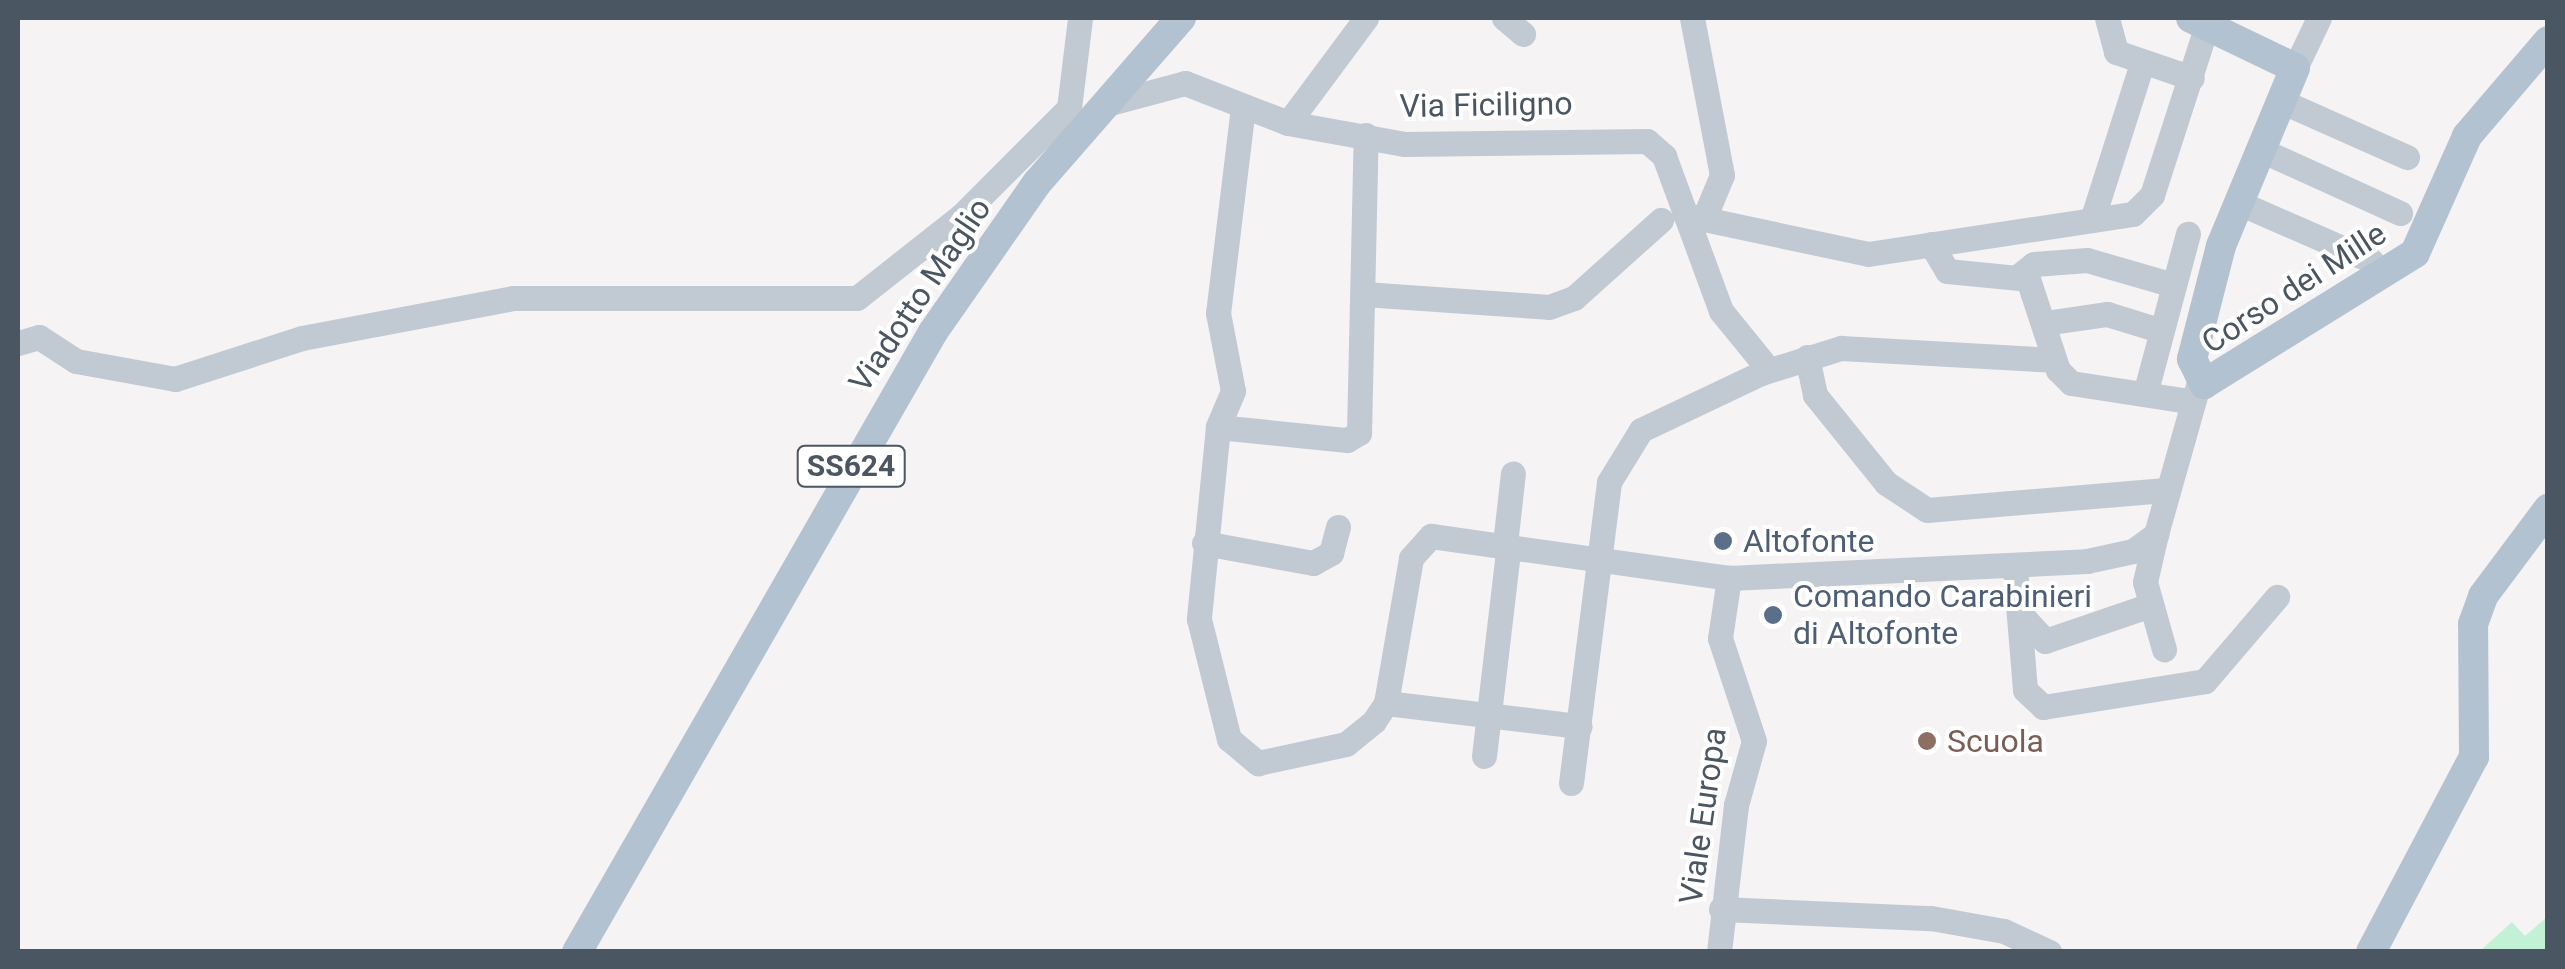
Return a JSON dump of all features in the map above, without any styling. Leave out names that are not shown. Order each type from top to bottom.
[{"type":"main road","name":"Viadotto Maglio","points":[[577,952],[933,332],[1037,182],[1181,18]]},
{"type":"main road","points":[[2194,392],[2192,359],[2237,202],[2294,68],[2199,23]]},
{"type":"main road","name":"Corso dei Mille","points":[[2194,392],[2220,380],[2415,253],[2466,136],[2548,41]]},
{"type":"main road","points":[[2370,952],[2474,757],[2473,624],[2483,596],[2548,509]]},
{"type":"street","points":[[18,343],[38,337],[76,361],[175,380],[302,338],[513,298],[858,298],[961,216],[1069,108],[1080,18]]},
{"type":"street","points":[[1288,123],[1366,18]]},
{"type":"street","points":[[1364,294],[1549,307],[1574,298],[1682,215],[1722,175],[1692,18]]},
{"type":"street","points":[[2107,18],[2116,52],[2141,66],[2192,78]]},
{"type":"street","points":[[2294,68],[2319,18]]},
{"type":"street","points":[[1682,215],[1868,254],[2092,220],[2147,202],[2192,78],[2199,23]]},
{"type":"street","points":[[2092,220],[2141,66]]},
{"type":"street","name":"Via Ficiligno","points":[[1069,108],[1185,83],[1288,123],[1405,144],[1626,135],[1657,146],[1682,215]]},
{"type":"street","points":[[2281,101],[2407,157]]},
{"type":"street","points":[[1243,107],[1218,313],[1233,392],[1218,428],[1204,543],[1202,646],[1238,751],[1272,765],[1304,758],[1356,738],[1386,703],[1411,558],[1438,535],[1729,578],[2015,568],[2133,551],[2156,534]]},
{"type":"street","points":[[1218,428],[1354,439],[1364,294],[1366,136]]},
{"type":"street","points":[[2260,149],[2400,212]]},
{"type":"street","points":[[2237,202],[2372,262]]},
{"type":"street","points":[[1682,215],[1720,311],[1768,370]]},
{"type":"street","points":[[2145,394],[2159,330],[2188,234]]},
{"type":"street","points":[[1931,244],[1947,271],[2021,274],[2034,264],[2087,260],[2172,286]]},
{"type":"street","points":[[2021,274],[2045,322],[2054,360],[2080,387],[2145,394],[2194,392],[2156,534],[2148,606],[2164,650]]},
{"type":"street","points":[[2045,322],[2107,314],[2159,330]]},
{"type":"street","points":[[1572,783],[1614,468],[1641,430],[1768,370],[1841,348],[2054,360]]},
{"type":"street","points":[[1807,357],[1815,395],[1886,483],[1927,510],[2165,490]]},
{"type":"street","points":[[1484,756],[1513,472]]},
{"type":"street","points":[[1204,543],[1313,563],[1331,554],[1338,527]]},
{"type":"street","points":[[2015,568],[2026,694],[2043,706],[2206,681],[2277,597]]},
{"type":"street","name":"Viale Europa","points":[[1719,952],[1721,909],[1754,742],[1720,638],[1729,578]]},
{"type":"street","points":[[2020,615],[2045,641],[2148,606]]},
{"type":"street","points":[[1386,703],[1580,726]]},
{"type":"street","points":[[1721,909],[1931,918],[2004,931],[2048,952]]},
{"type":"green space","points":[[2547,917],[2547,951],[2480,951],[2512,922],[2525,936]]},
{"type":"place","name":"Altofonte","points":[[1723,541]]},
{"type":"place","name":"Comando Carabinieri di Altofonte","points":[[1773,615]]},
{"type":"place","name":"Scuola","points":[[1927,741]]}]
